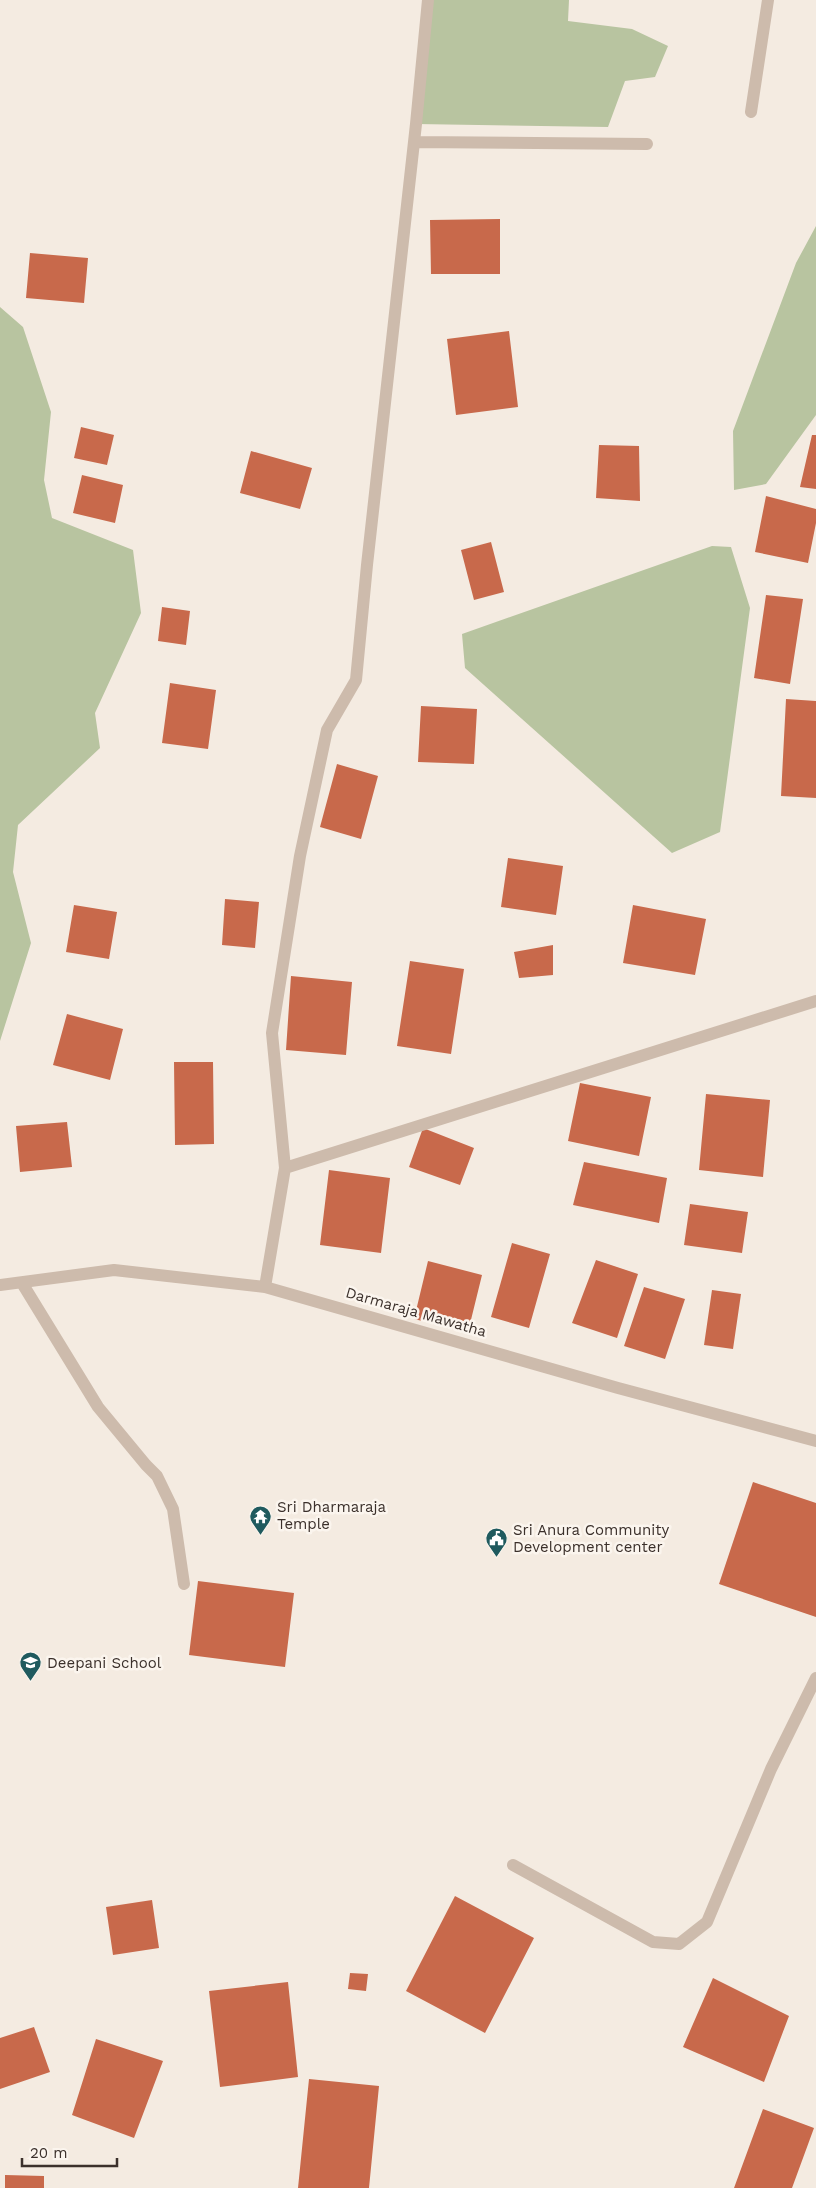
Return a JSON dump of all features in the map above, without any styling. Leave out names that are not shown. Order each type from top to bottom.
[{"type":"street","points":[[265,1287],[285,1168],[272,1033],[300,856],[327,730],[356,680],[428,0]]},
{"type":"street","points":[[751,112],[768,0]]},
{"type":"street","points":[[414,142],[647,144]]},
{"type":"street","points":[[285,1168],[816,1001]]},
{"type":"street","name":"Darmaraja Mawatha","points":[[0,1286],[114,1270],[265,1287],[654,1398],[816,1441]]},
{"type":"street","points":[[22,1283],[98,1407],[146,1466],[157,1476],[173,1509],[184,1584]]},
{"type":"street","points":[[513,1865],[653,1942],[680,1944],[707,1922],[771,1769],[816,1678]]},
{"type":"green space","points":[[428,0],[569,0],[568,21],[632,29],[668,46],[655,77],[625,81],[608,127],[416,124]]},
{"type":"green space","points":[[816,226],[816,415],[766,484],[734,490],[733,431],[796,263]]},
{"type":"green space","points":[[0,307],[23,327],[51,412],[44,480],[52,518],[133,550],[141,613],[95,713],[100,748],[18,825],[13,872],[31,943],[0,1041]]},
{"type":"green space","points":[[712,546],[731,547],[750,608],[720,832],[672,853],[465,668],[462,634]]},
{"type":"building","points":[[500,219],[500,274],[431,274],[430,220]]},
{"type":"building","points":[[30,253],[88,258],[84,303],[26,298]]},
{"type":"building","points":[[509,331],[518,407],[456,415],[447,339]]},
{"type":"building","points":[[81,427],[114,435],[107,465],[74,458]]},
{"type":"building","points":[[812,435],[816,435],[816,489],[800,487]]},
{"type":"building","points":[[599,445],[639,446],[640,501],[596,498]]},
{"type":"building","points":[[251,451],[312,468],[300,509],[240,493]]},
{"type":"building","points":[[82,475],[123,485],[115,523],[73,513]]},
{"type":"building","points":[[766,496],[816,509],[816,523],[808,563],[755,552]]},
{"type":"building","points":[[491,542],[504,592],[474,600],[461,550]]},
{"type":"building","points":[[766,595],[803,599],[790,684],[754,678]]},
{"type":"building","points":[[162,607],[190,611],[186,645],[158,641]]},
{"type":"building","points":[[170,683],[216,690],[208,749],[162,743]]},
{"type":"building","points":[[786,699],[816,701],[816,798],[781,796]]},
{"type":"building","points":[[421,706],[477,709],[474,764],[418,762]]},
{"type":"building","points":[[337,764],[378,776],[361,839],[320,827]]},
{"type":"building","points":[[508,858],[563,866],[556,915],[501,907]]},
{"type":"building","points":[[225,899],[259,902],[255,948],[222,945]]},
{"type":"building","points":[[74,905],[117,912],[109,959],[66,952]]},
{"type":"building","points":[[633,905],[706,919],[695,975],[623,963]]},
{"type":"building","points":[[553,945],[553,975],[519,978],[514,952]]},
{"type":"building","points":[[410,961],[464,969],[451,1054],[397,1046]]},
{"type":"building","points":[[291,976],[352,982],[346,1055],[286,1050]]},
{"type":"building","points":[[67,1014],[123,1029],[110,1080],[53,1065]]},
{"type":"building","points":[[174,1062],[213,1062],[214,1144],[175,1145]]},
{"type":"building","points":[[580,1083],[651,1097],[639,1156],[568,1141]]},
{"type":"building","points":[[706,1094],[770,1100],[763,1177],[699,1170]]},
{"type":"building","points":[[67,1122],[72,1167],[20,1172],[16,1126]]},
{"type":"building","points":[[423,1128],[474,1148],[460,1185],[409,1167]]},
{"type":"building","points":[[584,1162],[667,1178],[659,1223],[573,1205]]},
{"type":"building","points":[[329,1170],[390,1178],[381,1253],[320,1245]]},
{"type":"building","points":[[690,1204],[748,1212],[742,1253],[684,1245]]},
{"type":"building","points":[[512,1243],[550,1254],[529,1328],[491,1317]]},
{"type":"building","points":[[596,1260],[638,1274],[617,1338],[572,1323]]},
{"type":"building","points":[[428,1261],[482,1275],[468,1332],[414,1319]]},
{"type":"building","points":[[644,1287],[685,1299],[665,1359],[624,1346]]},
{"type":"building","points":[[712,1290],[741,1294],[733,1349],[704,1345]]},
{"type":"building","points":[[753,1482],[816,1503],[816,1617],[719,1584]]},
{"type":"building","points":[[198,1581],[294,1593],[285,1667],[189,1655]]},
{"type":"building","points":[[455,1896],[534,1938],[485,2033],[406,1991]]},
{"type":"building","points":[[152,1900],[159,1948],[113,1955],[106,1907]]},
{"type":"building","points":[[350,1973],[368,1974],[366,1991],[348,1989]]},
{"type":"building","points":[[713,1978],[789,2016],[764,2082],[683,2047]]},
{"type":"building","points":[[288,1982],[298,2077],[220,2087],[209,1991]]},
{"type":"building","points":[[34,2027],[50,2072],[0,2089],[0,2038]]},
{"type":"building","points":[[96,2039],[163,2061],[134,2138],[72,2115]]},
{"type":"building","points":[[309,2079],[379,2086],[369,2188],[298,2188]]},
{"type":"building","points":[[763,2109],[814,2128],[792,2188],[734,2188]]},
{"type":"building","points":[[5,2175],[44,2176],[44,2188],[5,2188]]},
{"type":"place","name":"Sri Dharmaraja Temple","points":[[261,1535]]},
{"type":"place","name":"Sri Anura Community Development center","points":[[497,1558]]},
{"type":"place","name":"Deepani School","points":[[31,1682]]}]
